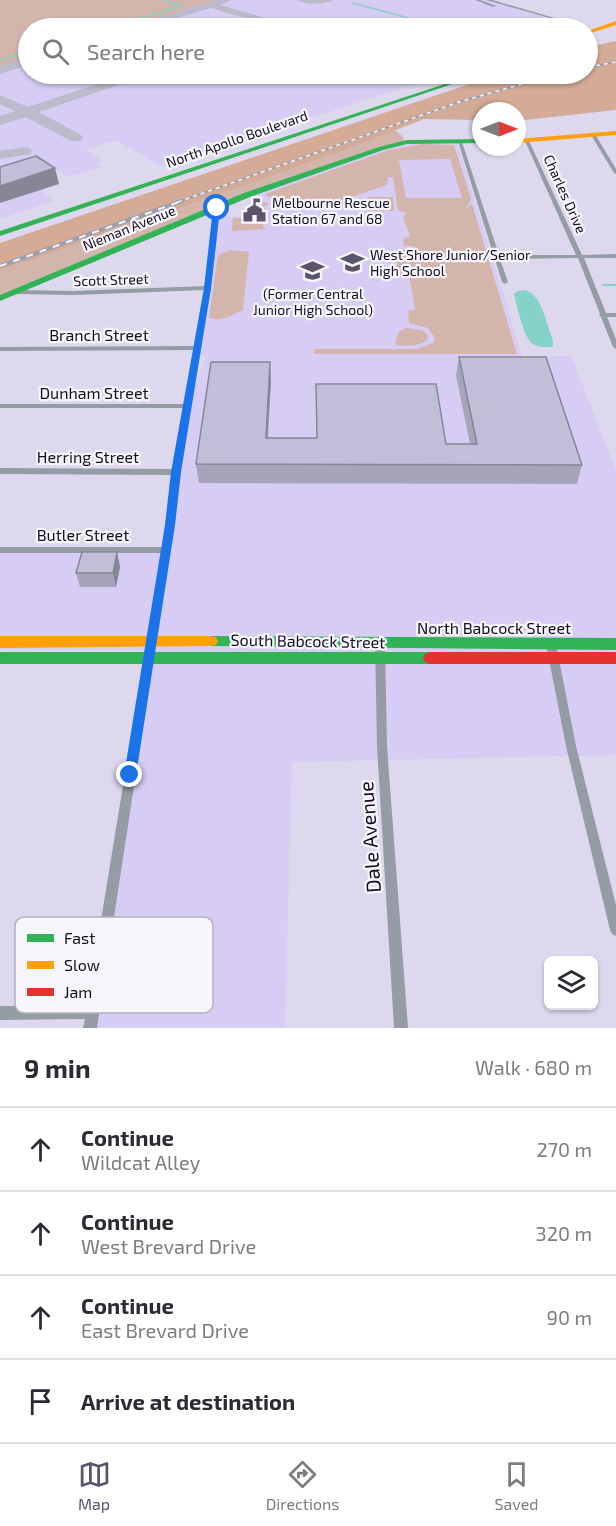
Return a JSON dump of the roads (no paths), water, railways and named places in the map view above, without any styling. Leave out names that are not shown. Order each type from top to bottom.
[{"type":"street","points":[[477,0],[538,18]]},
{"type":"street","points":[[488,0],[550,18]]},
{"type":"street","points":[[598,30],[616,25]]},
{"type":"street","name":"North Apollo Boulevard","points":[[4,229],[435,84]]},
{"type":"street","name":"North Apollo Boulevard","points":[[4,229],[448,84]]},
{"type":"street","points":[[526,141],[616,132]]},
{"type":"street","points":[[593,135],[616,173]]},
{"type":"street","points":[[460,141],[505,282]]},
{"type":"street","name":"Nieman Avenue","points":[[0,298],[247,195],[371,152],[407,142],[472,141]]},
{"type":"street","name":"Charles Drive","points":[[526,149],[580,256]]},
{"type":"street","points":[[108,917],[176,472],[208,288],[217,208]]},
{"type":"street","points":[[580,256],[616,347]]},
{"type":"street","points":[[498,257],[616,256]]},
{"type":"street","name":"Scott Street","points":[[15,292],[74,293],[208,288]]},
{"type":"street","points":[[602,315],[616,315]]},
{"type":"street","name":"Branch Street","points":[[0,349],[198,348]]},
{"type":"street","name":"Dunham Street","points":[[0,406],[188,406]]},
{"type":"street","name":"Herring Street","points":[[0,471],[176,472]]},
{"type":"street","name":"Butler Street","points":[[0,550],[165,550]]},
{"type":"street","name":"South Babcock Street","points":[[0,642],[300,641]]},
{"type":"street","name":"North Babcock Street","points":[[300,641],[380,644],[616,644]]},
{"type":"street","name":"Dale Avenue","points":[[380,644],[382,746],[400,1028]]},
{"type":"street","points":[[550,644],[571,746],[616,930]]},
{"type":"street","name":"South Babcock Street","points":[[0,658],[616,658]]},
{"type":"street","points":[[0,1013],[15,1013]]},
{"type":"street","points":[[90,1028],[93,1013]]},
{"type":"waterway","points":[[163,0],[180,5]]},
{"type":"waterway","points":[[353,3],[408,18]]},
{"type":"waterway","points":[[140,18],[182,6]]},
{"type":"waterway","points":[[0,60],[18,55]]},
{"type":"waterway","points":[[603,285],[616,285]]},
{"type":"railway","points":[[598,65],[616,62]]},
{"type":"railway","points":[[178,202],[459,102],[522,84]]},
{"type":"railway","points":[[0,266],[182,201]]},
{"type":"place","name":"Melbourne Rescue Station 67 and 68","points":[[254,211]]},
{"type":"place","name":"West Shore Junior/Senior High School","points":[[352,263]]},
{"type":"place","name":"(Former Central Junior High School)","points":[[313,270]]}]
